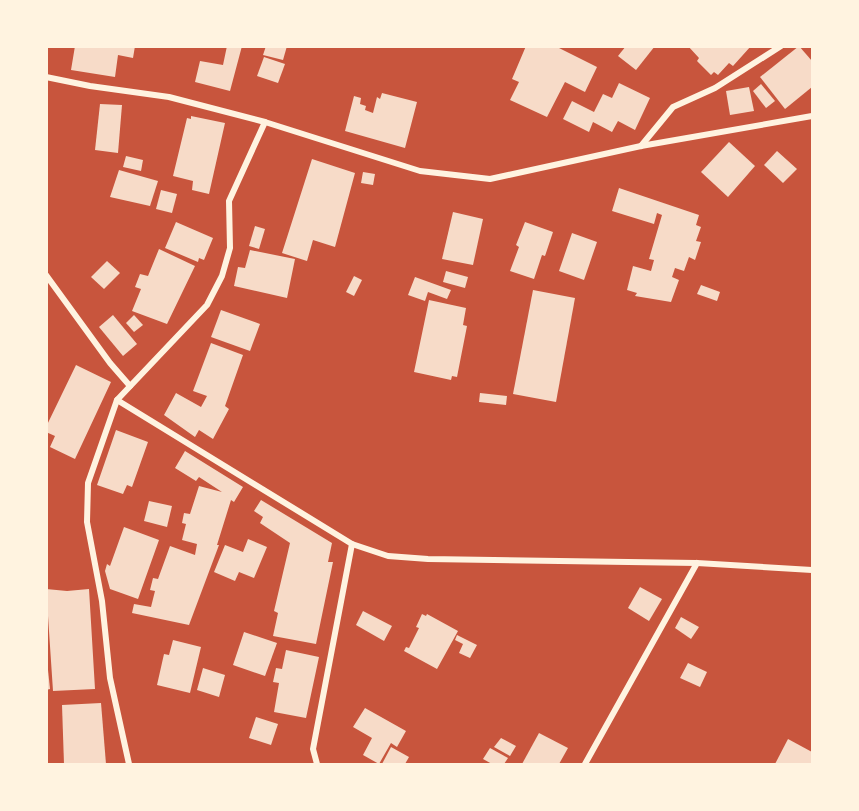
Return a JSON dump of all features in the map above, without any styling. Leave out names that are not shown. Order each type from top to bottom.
[{"type":"street","points":[[641,146],[673,106],[715,88],[781,46]]},
{"type":"street","points":[[46,76],[90,86],[169,97],[265,122],[420,171],[490,179],[641,146],[813,117]]},
{"type":"street","points":[[129,765],[110,678],[102,601],[87,522],[88,483],[117,400],[207,305],[222,276],[230,249],[229,201],[265,122]]},
{"type":"street","points":[[46,276],[110,363],[130,386]]},
{"type":"street","points":[[117,400],[352,544],[388,556],[428,559],[697,563],[813,570]]},
{"type":"street","points":[[316,765],[313,749],[352,544]]},
{"type":"street","points":[[585,765],[697,563]]},
{"type":"building","points":[[75,46],[135,46],[133,58],[118,55],[115,77],[71,70]]},
{"type":"building","points":[[227,46],[242,46],[230,91],[195,82],[200,61],[223,65]]},
{"type":"building","points":[[266,46],[287,46],[283,60],[263,55]]},
{"type":"building","points":[[526,46],[555,46],[597,67],[585,92],[565,82],[547,117],[510,100],[519,82],[512,79]]},
{"type":"building","points":[[626,46],[655,46],[636,70],[618,56]]},
{"type":"building","points":[[688,46],[751,46],[733,66],[729,63],[718,75],[714,72],[711,75],[697,61],[699,58]]},
{"type":"building","points":[[799,46],[812,61],[812,87],[785,109],[760,77]]},
{"type":"building","points":[[264,57],[285,64],[278,83],[257,76]]},
{"type":"building","points":[[619,83],[650,98],[635,130],[618,121],[612,132],[593,122],[589,132],[563,119],[572,101],[594,112],[603,94],[612,98]]},
{"type":"building","points":[[761,84],[775,101],[766,108],[753,91]]},
{"type":"building","points":[[749,87],[754,111],[730,115],[726,91]]},
{"type":"building","points":[[382,93],[417,102],[405,148],[345,131],[354,96],[361,98],[360,104],[366,106],[365,110],[373,113],[377,97],[380,99]]},
{"type":"building","points":[[100,104],[122,105],[118,153],[95,150]]},
{"type":"building","points":[[191,116],[225,123],[209,194],[192,190],[193,181],[173,176],[187,118],[191,119]]},
{"type":"building","points":[[729,142],[755,166],[728,197],[701,172]]},
{"type":"building","points":[[777,151],[797,169],[783,183],[764,165]]},
{"type":"building","points":[[126,156],[143,160],[141,171],[123,167]]},
{"type":"building","points":[[312,159],[355,173],[335,247],[313,240],[307,261],[282,253]]},
{"type":"building","points":[[119,170],[158,181],[150,206],[110,197]]},
{"type":"building","points":[[363,172],[375,174],[373,185],[361,183]]},
{"type":"building","points":[[619,188],[699,215],[696,225],[701,227],[696,241],[701,242],[695,260],[689,257],[684,271],[675,268],[672,277],[679,280],[671,302],[635,296],[637,293],[627,290],[633,266],[651,271],[654,260],[649,259],[662,215],[657,213],[654,224],[612,211]]},
{"type":"building","points":[[161,190],[177,194],[172,213],[156,209]]},
{"type":"building","points":[[453,212],[483,219],[473,265],[442,259]]},
{"type":"building","points":[[176,222],[213,238],[204,260],[199,258],[198,262],[165,248]]},
{"type":"building","points":[[525,222],[553,232],[534,279],[510,271],[519,247],[516,245]]},
{"type":"building","points":[[255,226],[265,229],[259,249],[249,246]]},
{"type":"building","points":[[572,233],[597,242],[584,280],[559,271]]},
{"type":"building","points":[[159,249],[195,266],[167,324],[132,311],[141,289],[135,287],[140,274],[148,276]]},
{"type":"building","points":[[250,250],[295,259],[287,298],[234,286],[238,267],[245,268]]},
{"type":"building","points":[[107,261],[120,273],[104,289],[91,277]]},
{"type":"building","points":[[446,271],[468,277],[465,288],[443,282]]},
{"type":"building","points":[[354,276],[362,280],[354,296],[346,292]]},
{"type":"building","points":[[415,277],[451,290],[447,299],[428,292],[425,301],[408,295]]},
{"type":"building","points":[[701,285],[720,292],[717,301],[697,294]]},
{"type":"building","points":[[533,290],[575,298],[556,402],[513,394]]},
{"type":"building","points":[[429,300],[466,308],[463,325],[467,326],[457,377],[452,376],[451,380],[414,372]]},
{"type":"building","points":[[221,310],[260,324],[250,351],[211,337]]},
{"type":"building","points":[[113,315],[137,344],[123,356],[99,327]]},
{"type":"building","points":[[134,315],[143,325],[134,332],[126,323]]},
{"type":"building","points":[[211,343],[243,355],[225,406],[229,409],[213,439],[199,430],[195,437],[164,415],[176,393],[201,407],[207,396],[193,391]]},
{"type":"building","points":[[76,365],[111,382],[75,459],[50,447],[55,436],[46,432],[46,427]]},
{"type":"building","points":[[480,393],[507,396],[506,405],[479,402]]},
{"type":"building","points":[[116,430],[148,442],[132,487],[127,485],[123,494],[97,485]]},
{"type":"building","points":[[185,451],[243,487],[234,502],[231,500],[217,545],[219,545],[189,625],[132,613],[134,604],[151,607],[155,591],[150,590],[153,578],[158,579],[170,546],[195,555],[197,544],[182,540],[186,524],[182,523],[184,513],[190,514],[199,486],[222,492],[199,477],[196,481],[175,468]]},
{"type":"building","points":[[261,500],[332,543],[328,562],[333,562],[316,644],[273,636],[278,613],[274,611],[290,543],[260,523],[263,517],[254,511]]},
{"type":"building","points":[[149,501],[172,506],[167,527],[144,521]]},
{"type":"building","points":[[124,527],[159,540],[138,599],[110,589],[105,571],[107,564],[110,566]]},
{"type":"building","points":[[248,539],[267,547],[254,578],[239,572],[235,581],[214,572],[225,545],[243,552]]},
{"type":"building","points":[[640,587],[662,599],[649,621],[628,608]]},
{"type":"building","points":[[46,589],[67,591],[89,589],[95,689],[53,691],[48,616],[46,616]]},
{"type":"building","points":[[363,611],[392,626],[384,641],[356,625]]},
{"type":"building","points":[[422,614],[426,616],[427,614],[458,631],[437,669],[404,651],[406,647],[409,648],[419,628],[416,627]]},
{"type":"building","points":[[681,617],[699,627],[691,639],[675,628]]},
{"type":"building","points":[[244,632],[277,643],[265,676],[233,665]]},
{"type":"building","points":[[457,635],[477,645],[470,658],[459,653],[463,644],[455,640]]},
{"type":"building","points":[[173,640],[201,647],[190,693],[157,685],[164,654],[169,655]]},
{"type":"building","points":[[286,650],[319,657],[306,718],[274,712],[279,683],[273,682],[276,668],[282,669]]},
{"type":"building","points":[[688,663],[707,672],[700,687],[680,678]]},
{"type":"building","points":[[203,668],[225,675],[219,697],[197,690]]},
{"type":"building","points":[[46,670],[48,670],[50,689],[46,690]]},
{"type":"building","points":[[101,703],[106,764],[64,764],[62,705]]},
{"type":"building","points":[[365,708],[406,731],[397,747],[391,743],[379,764],[363,755],[372,738],[353,727]]},
{"type":"building","points":[[256,717],[278,724],[271,745],[249,738]]},
{"type":"building","points":[[539,733],[568,748],[559,764],[522,764]]},
{"type":"building","points":[[501,738],[516,746],[510,756],[494,747]]},
{"type":"building","points":[[788,739],[812,752],[812,764],[775,764]]},
{"type":"building","points":[[391,747],[409,757],[405,764],[382,764]]},
{"type":"building","points":[[490,748],[508,758],[504,764],[492,764],[483,759]]}]
